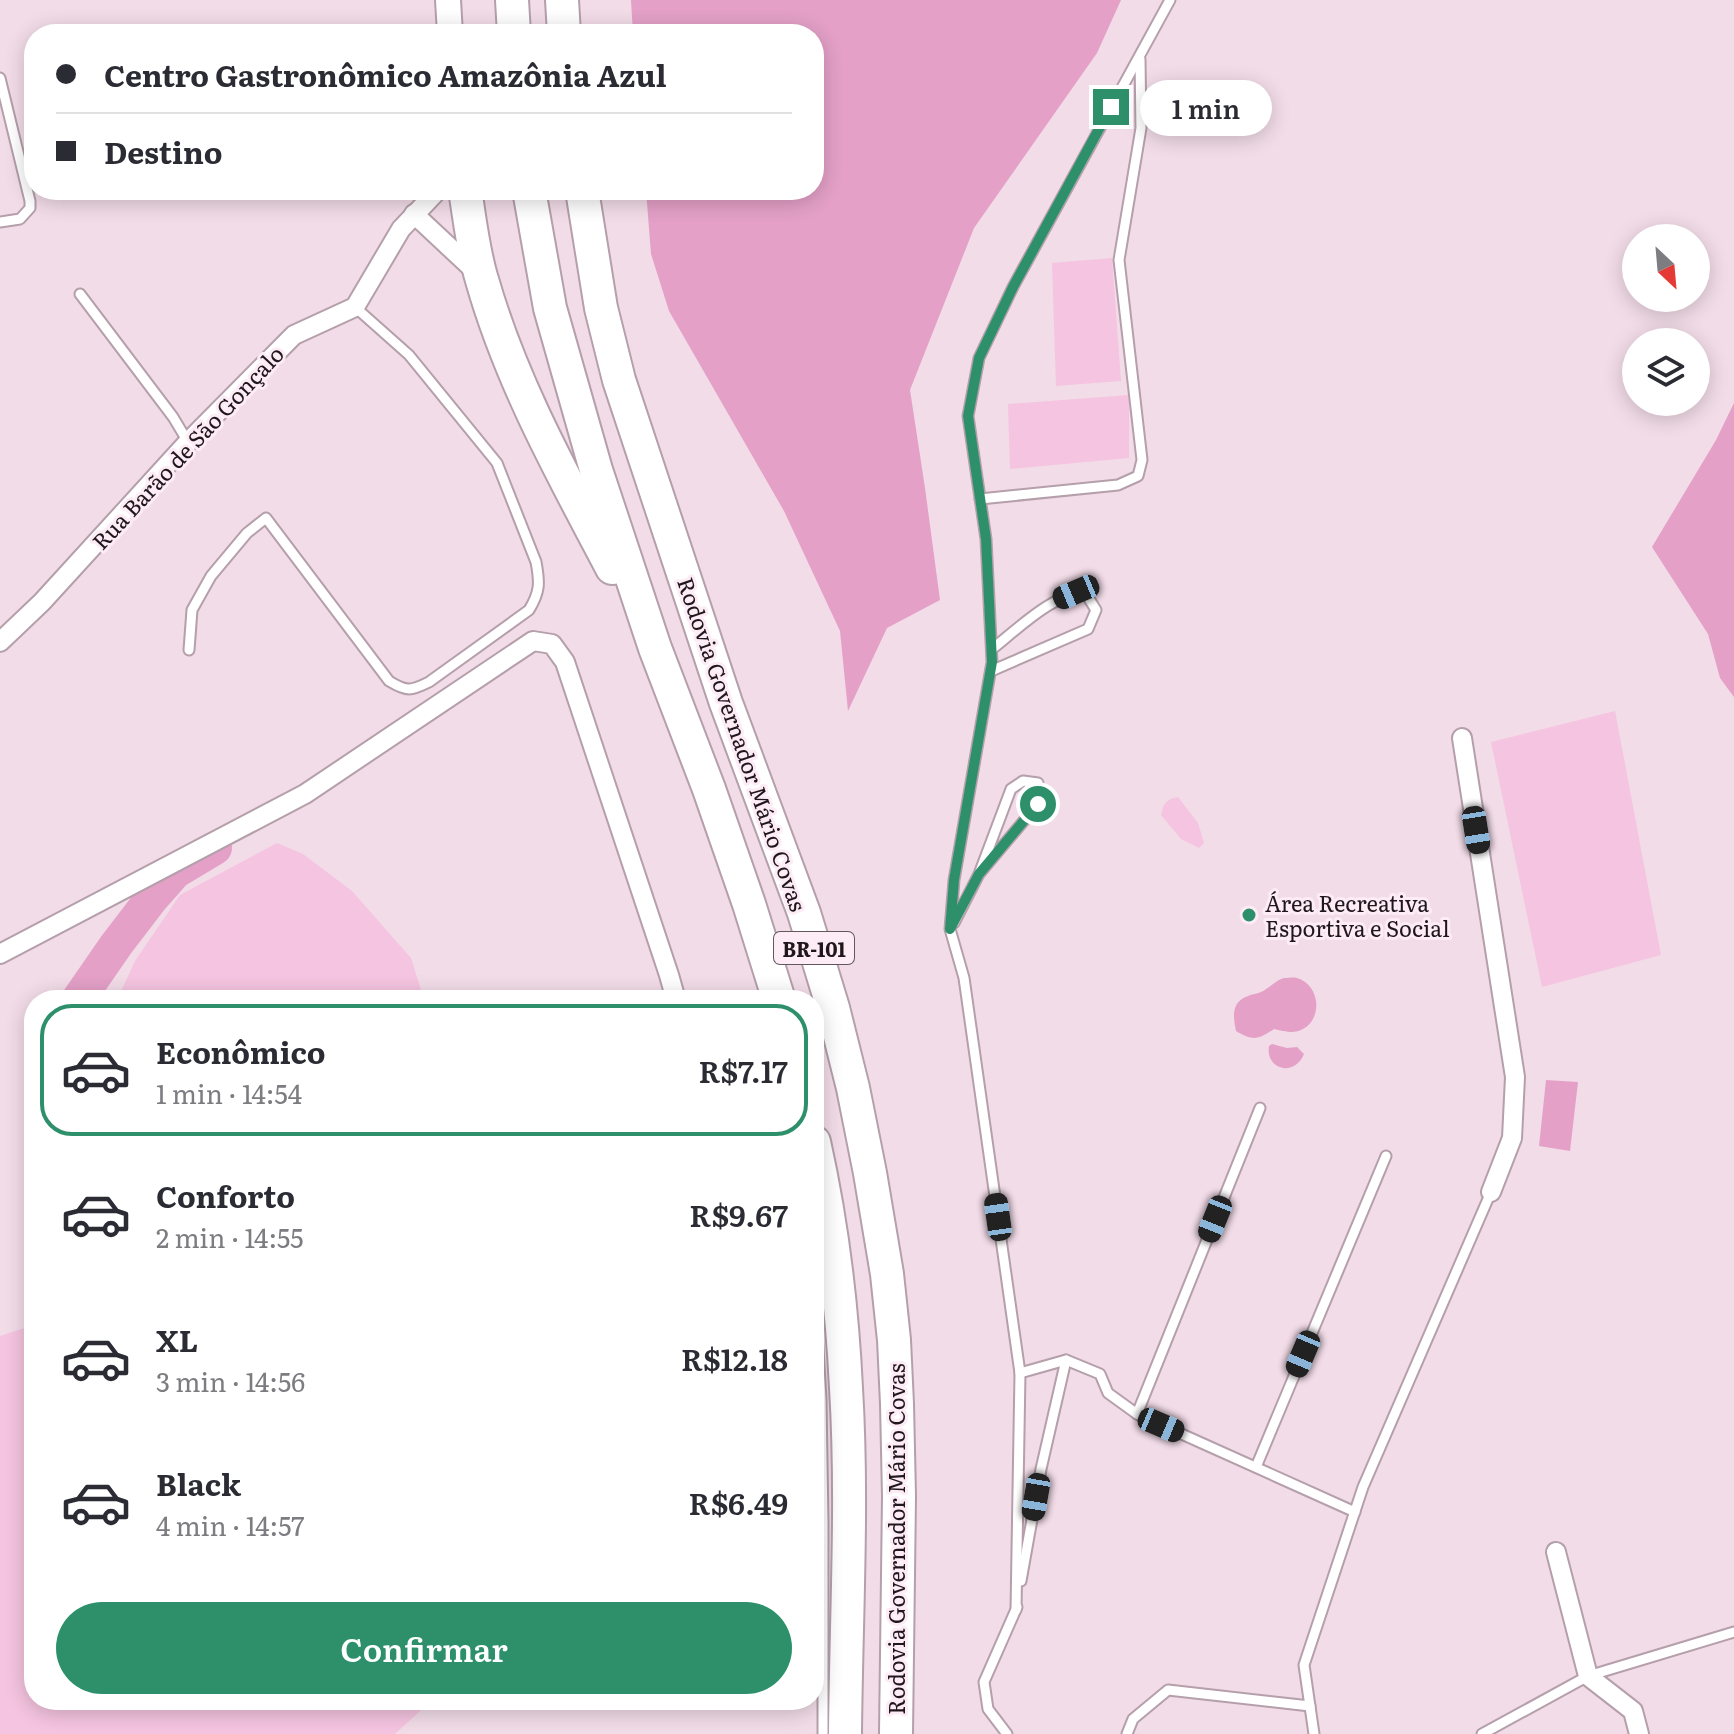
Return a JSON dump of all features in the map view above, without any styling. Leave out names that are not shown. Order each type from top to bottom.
[{"type":"highway","points":[[512,0],[513,24]]},
{"type":"highway","points":[[562,0],[563,24]]},
{"type":"highway","points":[[467,200],[480,276],[511,366],[565,478],[655,648]]},
{"type":"highway","name":"Rodovia Governador Mário Covas","points":[[531,200],[544,280],[596,470],[655,648],[744,889],[776,990]]},
{"type":"highway","name":"Rodovia Governador Mário Covas","points":[[584,200],[601,308],[619,380],[726,703],[804,913],[853,1088],[887,1274],[894,1340],[901,1725]]},
{"type":"highway","points":[[824,1191],[832,1231],[846,1390],[845,1734]]},
{"type":"main road","points":[[448,0],[449,24]]},
{"type":"street","points":[[355,307],[401,229],[428,200]]},
{"type":"street","points":[[414,214],[480,276]]},
{"type":"street","name":"Rua Barão de São Gonçalo","points":[[0,642],[42,602],[188,442],[294,335],[355,307]]},
{"type":"street","points":[[0,954],[305,794],[533,641],[552,644],[565,662],[673,990]]},
{"type":"street","points":[[1462,738],[1515,1077],[1512,1138],[1491,1192]]},
{"type":"street","points":[[1556,1552],[1588,1676],[1633,1711],[1639,1734]]},
{"type":"lane","points":[[1016,1610],[1020,1373],[964,978],[950,929],[954,880],[991,671],[992,649],[986,539],[968,416],[979,358],[1013,287],[1170,0]]},
{"type":"lane","points":[[980,499],[1118,485],[1138,476],[1142,460],[1119,260],[1141,128],[1140,56]]},
{"type":"lane","points":[[0,78],[24,176]]},
{"type":"lane","points":[[0,222],[20,219],[30,208],[30,200]]},
{"type":"lane","points":[[80,294],[173,417],[188,442]]},
{"type":"lane","points":[[189,650],[192,610],[211,576],[247,533],[266,518],[389,681],[402,689],[413,689],[429,682],[529,610],[538,595],[536,562],[497,463],[409,355],[355,307]]},
{"type":"lane","points":[[991,671],[1088,629],[1096,610],[1086,594],[1076,592],[1053,601],[992,649]]},
{"type":"lane","points":[[950,929],[979,874],[1011,789],[1023,781],[1038,783],[1038,804],[979,874]]},
{"type":"lane","points":[[1137,1414],[1260,1108]]},
{"type":"lane","points":[[1256,1467],[1386,1156]]},
{"type":"lane","points":[[1314,1734],[1304,1665],[1363,1487],[1491,1192]]},
{"type":"lane","points":[[1020,1373],[1066,1360],[1100,1374],[1108,1393],[1137,1414],[1355,1512]]},
{"type":"lane","points":[[1007,1734],[988,1709],[984,1682],[1016,1610],[1041,1469],[1066,1360]]},
{"type":"lane","points":[[1482,1734],[1588,1676],[1734,1632]]},
{"type":"lane","points":[[1127,1734],[1133,1719],[1168,1690],[1310,1706]]},
{"type":"lane","points":[[823,1710],[823,1734]]},
{"type":"shaded area","points":[[631,0],[1121,0],[1097,53],[974,228],[910,390],[940,600],[887,628],[848,711],[840,631],[784,511],[669,311],[651,254],[647,200],[824,200],[824,24],[632,24]]},
{"type":"shaded area","points":[[1112,258],[1121,381],[1056,386],[1052,263]]},
{"type":"shaded area","points":[[1129,395],[1129,458],[1010,469],[1008,404]]},
{"type":"shaded area","points":[[1734,403],[1734,697],[1720,678],[1708,634],[1652,547],[1716,440]]},
{"type":"shaded area","points":[[1615,711],[1661,955],[1542,987],[1491,742]]},
{"type":"shaded area","points":[[1178,797],[1198,823],[1204,843],[1199,848],[1181,839],[1161,815],[1166,803]]},
{"type":"shaded area","points":[[277,843],[303,854],[352,891],[411,958],[421,990],[122,990],[135,961],[180,895]]},
{"type":"shaded area","points":[[1284,978],[1297,978],[1312,990],[1316,1007],[1310,1024],[1292,1032],[1274,1029],[1255,1038],[1236,1031],[1234,1015],[1239,1002]]},
{"type":"shaded area","points":[[1269,1046],[1297,1047],[1304,1054],[1294,1066],[1281,1068],[1271,1060]]},
{"type":"shaded area","points":[[1546,1080],[1578,1082],[1570,1151],[1539,1146]]},
{"type":"shaded area","points":[[24,1328],[24,1710],[421,1710],[395,1734],[0,1734],[0,1336]]},
{"type":"waterway","points":[[85,990],[116,945],[175,872],[215,848]]},
{"type":"place","name":"Área Recreativa Esportiva e Social","points":[[1249,915]]},
{"type":"route","points":[[1038,804],[979,874],[950,929],[954,880],[992,662],[986,539],[968,416],[979,358],[1013,287],[1111,107]]}]
